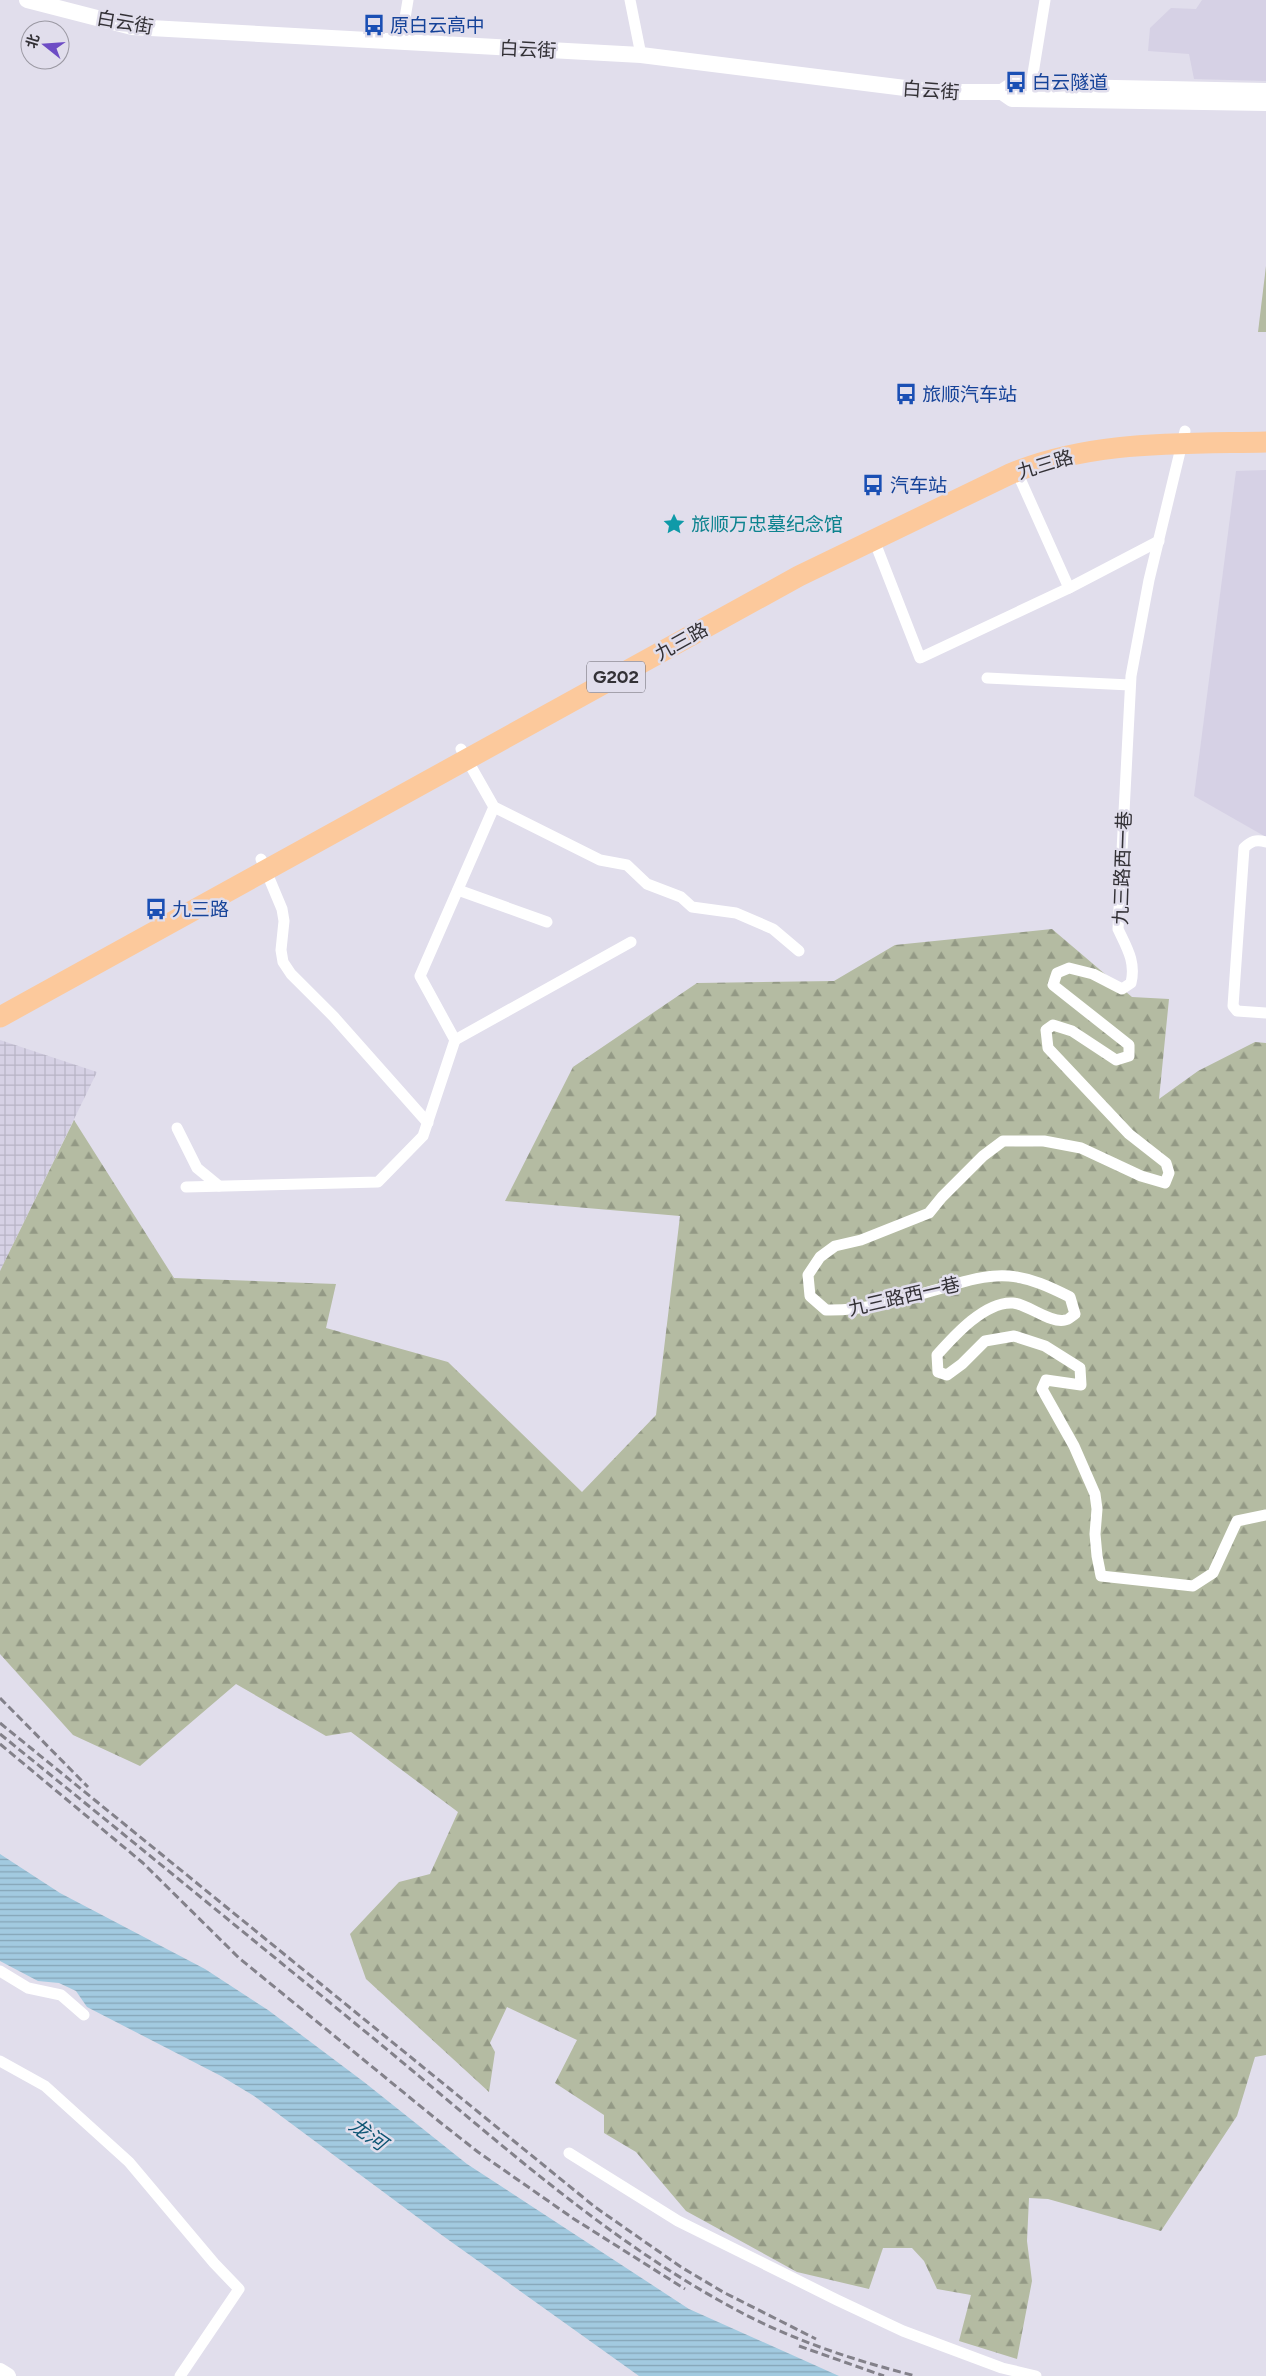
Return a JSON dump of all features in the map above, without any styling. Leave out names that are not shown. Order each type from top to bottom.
[{"type":"highway","name":"九三路","points":[[464,754],[800,576],[1017,472],[1044,462],[1089,451],[1183,438],[1266,430]]},
{"type":"highway","name":"九三路","points":[[0,1017],[263,865],[464,754],[794,566],[1006,463],[1040,450],[1096,436],[1128,433],[1266,442]]},
{"type":"highway","name":"九三路","points":[[0,1002],[263,865]]},
{"type":"main road","name":"白云街","points":[[26,0],[132,27],[641,55],[937,92],[1002,92],[1011,86],[1030,93],[1266,103]]},
{"type":"main road","name":"白云街","points":[[1030,93],[1266,91]]},
{"type":"main road","points":[[0,2371],[8,2376]]},
{"type":"street","points":[[400,42],[408,0]]},
{"type":"street","points":[[630,0],[641,55]]},
{"type":"street","points":[[1030,93],[1045,0]]},
{"type":"street","name":"九三路西一巷","points":[[1183,438],[1159,541],[1130,686],[1118,929],[1131,955],[1134,969],[1131,983],[1122,989],[1093,974],[1069,968],[1057,973],[1054,985],[1129,1045],[1129,1056],[1116,1060],[1072,1032],[1053,1025],[1046,1030],[1048,1048],[1129,1134],[1166,1163],[1169,1173],[1165,1183],[1141,1176],[1081,1148],[1044,1141],[1003,1141],[984,1156],[942,1196],[929,1213],[861,1240],[835,1246],[820,1257],[808,1275],[810,1296],[826,1310],[848,1310],[892,1302],[969,1280],[1008,1276],[1043,1284],[1070,1297],[1075,1314],[1065,1320],[1055,1320],[1013,1303],[989,1310],[964,1326],[937,1354],[938,1372],[947,1375],[962,1364],[985,1341],[1014,1336],[1045,1346],[1080,1368],[1081,1385],[1046,1380],[1042,1389],[1074,1446],[1095,1494],[1097,1509],[1096,1548],[1101,1576],[1193,1586],[1213,1572],[1237,1521],[1266,1516]]},
{"type":"street","points":[[1017,472],[1069,588]]},
{"type":"street","points":[[874,540],[920,658],[1069,588],[1159,541]]},
{"type":"street","points":[[987,678],[1130,686]]},
{"type":"street","points":[[464,754],[494,807],[600,860],[627,865],[647,884],[681,897],[692,907],[736,913],[773,929],[799,951]]},
{"type":"street","points":[[455,1040],[420,976],[494,807]]},
{"type":"street","points":[[1266,842],[1258,840],[1250,842],[1244,848],[1234,1006],[1237,1011],[1266,1013]]},
{"type":"street","points":[[263,865],[282,909],[284,922],[281,950],[283,962],[291,974],[334,1017],[428,1123]]},
{"type":"street","points":[[458,890],[547,922]]},
{"type":"street","points":[[186,1187],[378,1182],[423,1136],[455,1040],[631,942]]},
{"type":"street","points":[[176,1128],[197,1168],[219,1186]]},
{"type":"street","points":[[0,1972],[28,1988],[61,1995],[84,2015]]},
{"type":"street","points":[[0,2061],[45,2086],[129,2162],[214,2264],[238,2289],[180,2376]]},
{"type":"street","points":[[568,2153],[678,2221],[837,2300],[903,2331],[1002,2368],[1036,2376]]},
{"type":"shaded area","points":[[1202,0],[1266,0],[1266,81],[1194,79],[1189,54],[1148,51],[1150,28],[1171,8],[1196,9]]},
{"type":"shaded area","points":[[1266,470],[1266,837],[1194,796],[1236,471]]},
{"type":"shaded area","points":[[0,1040],[97,1072],[0,1271]]},
{"type":"green space","points":[[1266,266],[1266,332],[1258,332]]},
{"type":"green space","points":[[1052,929],[1132,997],[1169,999],[1159,1099],[1198,1071],[1255,1042],[1266,1043],[1266,2055],[1255,2057],[1237,2116],[1161,2231],[1048,2199],[1029,2198],[1027,2241],[1032,2281],[1017,2359],[959,2341],[971,2295],[937,2289],[924,2261],[912,2248],[883,2248],[869,2289],[797,2272],[686,2211],[636,2152],[604,2133],[604,2115],[555,2083],[577,2040],[507,2007],[490,2043],[495,2052],[489,2092],[366,1979],[350,1934],[399,1882],[430,1874],[458,1812],[351,1732],[326,1736],[236,1684],[140,1766],[73,1735],[0,1654],[0,1271],[74,1120],[174,1278],[336,1284],[326,1328],[448,1362],[582,1492],[656,1415],[680,1216],[505,1201],[573,1067],[697,983],[834,981],[895,945]]},
{"type":"water","name":"龙河","points":[[0,1854],[60,1893],[205,1969],[268,2010],[364,2082],[467,2164],[689,2309],[839,2376],[639,2376],[436,2231],[254,2096],[221,2076],[87,2007],[76,1991],[59,1983],[38,1981],[0,1961]]},
{"type":"railway","points":[[0,1698],[88,1787]]},
{"type":"railway","points":[[0,1723],[595,2207],[681,2267],[723,2292],[816,2339]]},
{"type":"railway","points":[[0,1734],[505,2148],[592,2217],[637,2249],[731,2307],[775,2329],[821,2348],[916,2376]]},
{"type":"railway","points":[[0,1744],[143,1863],[239,1958],[441,2123],[478,2152],[574,2219],[685,2289]]},
{"type":"railway","points":[[799,2346],[884,2376]]},
{"type":"place","name":"原白云高中","points":[[374,25]]},
{"type":"place","name":"白云隧道","points":[[1016,82]]},
{"type":"place","name":"旅顺汽车站","points":[[906,394]]},
{"type":"place","name":"汽车站","points":[[873,485]]},
{"type":"place","name":"旅顺万忠墓纪念馆","points":[[674,524]]},
{"type":"place","name":"九三路","points":[[156,909]]}]
